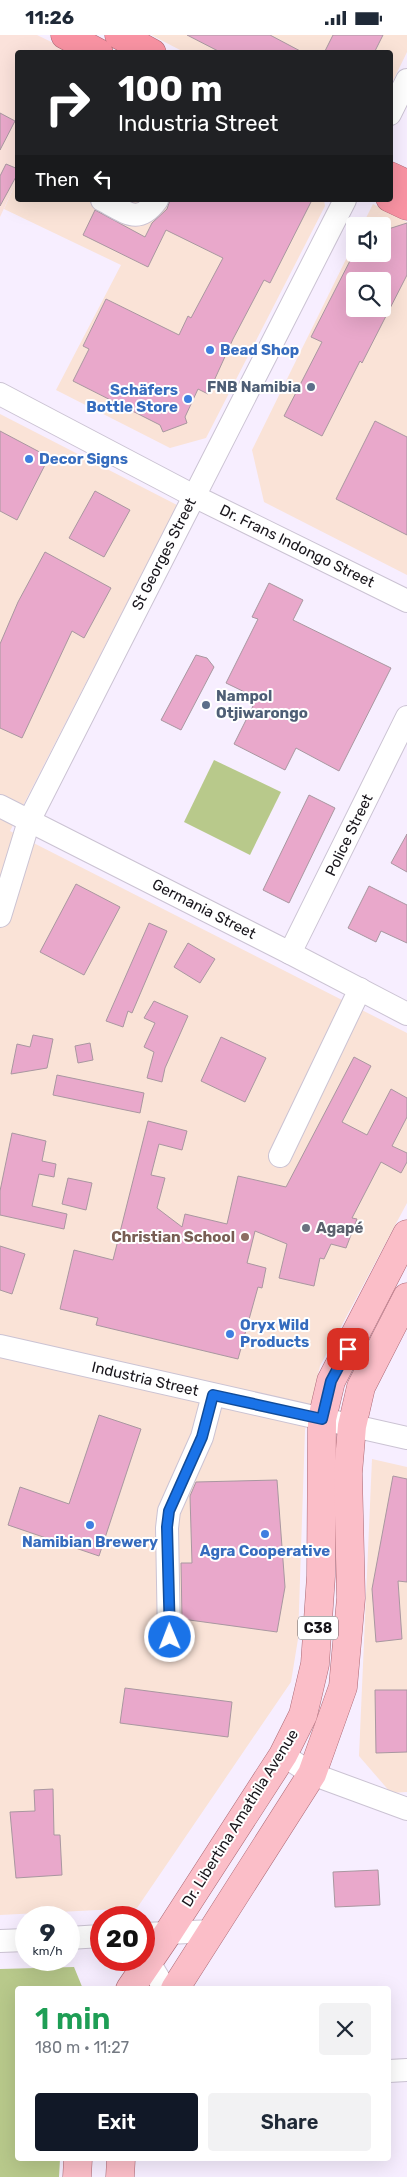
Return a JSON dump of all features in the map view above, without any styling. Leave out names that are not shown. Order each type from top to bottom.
[{"type":"highway","points":[[119,35],[146,50]]},
{"type":"highway","points":[[393,177],[407,184]]},
{"type":"highway","points":[[393,199],[407,206]]},
{"type":"main road","name":"Dr. Libertina Amathila Avenue","points":[[155,1939],[283,1755],[303,1715],[315,1664],[321,1576],[322,1419],[331,1381],[407,1234]]},
{"type":"main road","name":"Dr. Libertina Amathila Avenue","points":[[177,1986],[312,1774],[343,1687],[351,1598],[348,1473],[352,1426],[361,1387],[407,1297]]},
{"type":"main road","name":"Dr. Libertina Amathila Avenue","points":[[131,1986],[139,1971]]},
{"type":"main road","points":[[77,2177],[78,2161]]},
{"type":"main road","points":[[120,2177],[121,2161]]},
{"type":"street","points":[[393,108],[407,80]]},
{"type":"street","points":[[106,202],[132,215],[141,215],[148,212],[155,202]]},
{"type":"street","name":"St Georges Street","points":[[0,916],[30,821],[345,202]]},
{"type":"street","name":"Dr. Frans Indongo Street","points":[[0,394],[194,496],[407,601]]},
{"type":"street","name":"Police Street","points":[[290,953],[407,717]]},
{"type":"street","name":"Germania Street","points":[[0,806],[290,953],[407,1015]]},
{"type":"street","points":[[280,1156],[360,989]]},
{"type":"street","name":"Industria Street","points":[[0,1346],[407,1438]]},
{"type":"street","points":[[170,1637],[167,1527],[169,1511],[202,1437],[213,1395]]},
{"type":"street","points":[[283,1755],[312,1774],[391,1805],[407,1809]]},
{"type":"street","points":[[155,1944],[212,1931]]},
{"type":"street","points":[[0,1941],[15,1940]]},
{"type":"street","points":[[155,1958],[164,1986]]},
{"type":"street","points":[[391,2071],[407,2070]]},
{"type":"shaded area","points":[[0,35],[37,35],[68,50],[15,50],[15,184],[0,217]]},
{"type":"shaded area","points":[[151,35],[407,35],[407,52],[393,81],[393,50],[180,50]]},
{"type":"shaded area","points":[[15,184],[15,202],[324,202],[325,206],[206,438],[170,448],[56,390],[121,265],[4,209]]},
{"type":"shaded area","points":[[373,204],[407,222],[407,575],[264,502],[252,450],[346,259],[346,262],[391,262],[391,217],[366,217]]},
{"type":"shaded area","points":[[0,414],[177,505],[10,831],[407,1033],[407,1203],[320,1366],[305,1430],[298,1639],[291,1682],[138,1906],[90,1906],[90,1910],[80,1911],[80,1906],[15,1906],[15,1914],[0,1915]]},
{"type":"shaded area","points":[[372,1459],[407,1467],[407,1792],[391,1793],[359,1756]]},
{"type":"green space","points":[[214,760],[281,792],[250,855],[184,822]]},
{"type":"green space","points":[[0,1969],[15,1969],[15,1971],[76,1971],[82,1986],[15,1986],[15,2161],[60,2161],[59,2177],[0,2177]]},
{"type":"building","points":[[187,35],[270,35],[298,50],[216,50]]},
{"type":"building","points":[[333,35],[383,35],[376,50],[326,50]]},
{"type":"building","points":[[0,113],[15,121],[0,150]]},
{"type":"building","points":[[6,164],[15,168],[15,178],[0,206],[0,176]]},
{"type":"building","points":[[169,202],[311,202],[270,283],[264,280],[233,339],[208,394],[198,389],[185,417],[187,423],[163,432],[160,425],[73,381],[89,349],[83,346],[106,299],[179,335],[188,316],[191,318],[223,258],[166,230],[148,267],[83,235],[95,210],[145,237],[152,223],[167,209]]},
{"type":"building","points":[[407,223],[407,275],[391,306],[391,272],[346,272],[346,317],[386,317],[362,363],[360,361],[322,436],[284,416],[322,342],[311,337],[349,262],[391,262],[391,228]]},
{"type":"building","points":[[375,421],[407,437],[407,535],[336,499]]},
{"type":"building","points":[[0,431],[49,457],[17,520],[0,511]]},
{"type":"building","points":[[95,491],[130,510],[104,557],[69,538]]},
{"type":"building","points":[[45,552],[111,588],[84,638],[72,631],[22,738],[0,728],[0,644],[18,602]]},
{"type":"building","points":[[269,583],[303,600],[293,620],[391,668],[339,771],[296,748],[285,770],[234,744],[257,698],[226,683],[258,619],[252,617]]},
{"type":"building","points":[[196,655],[207,658],[214,667],[181,730],[161,720]]},
{"type":"building","points":[[309,795],[335,808],[289,903],[263,890]]},
{"type":"building","points":[[407,834],[407,872],[391,863]]},
{"type":"building","points":[[76,884],[120,907],[84,975],[40,952]]},
{"type":"building","points":[[369,886],[407,905],[407,943],[381,931],[376,942],[348,928]]},
{"type":"building","points":[[149,923],[167,931],[132,1013],[128,1011],[123,1027],[106,1021]]},
{"type":"building","points":[[188,943],[215,959],[200,983],[174,967]]},
{"type":"building","points":[[154,1001],[188,1016],[165,1068],[162,1082],[147,1078],[154,1052],[144,1047],[155,1023],[144,1018]]},
{"type":"building","points":[[33,1035],[53,1039],[47,1068],[11,1074],[17,1044],[30,1047]]},
{"type":"building","points":[[221,1037],[266,1058],[245,1102],[201,1081]]},
{"type":"building","points":[[90,1043],[93,1060],[78,1063],[75,1046]]},
{"type":"building","points":[[354,1057],[371,1066],[342,1122],[367,1135],[391,1089],[407,1098],[407,1117],[392,1146],[407,1153],[407,1162],[401,1173],[381,1162],[352,1218],[357,1219],[346,1248],[331,1244],[324,1259],[320,1258],[314,1286],[279,1278],[287,1244],[255,1231],[247,1263],[266,1268],[262,1288],[258,1287],[238,1359],[96,1325],[98,1318],[60,1309],[74,1250],[113,1260],[148,1121],[187,1131],[182,1150],[159,1144],[151,1175],[165,1178],[157,1208],[182,1227],[185,1214],[227,1224],[238,1176],[286,1187]]},
{"type":"building","points":[[57,1075],[144,1093],[140,1113],[53,1095]]},
{"type":"building","points":[[12,1133],[46,1141],[42,1161],[56,1164],[54,1177],[39,1174],[32,1206],[67,1214],[64,1229],[0,1215],[0,1191]]},
{"type":"building","points":[[68,1178],[92,1183],[86,1210],[62,1204]]},
{"type":"building","points":[[0,1246],[25,1254],[12,1294],[0,1290]]},
{"type":"building","points":[[99,1415],[141,1429],[99,1556],[8,1525],[20,1487],[69,1504]]},
{"type":"building","points":[[393,1476],[407,1479],[407,1582],[398,1581],[402,1639],[376,1642],[372,1589]]},
{"type":"building","points":[[277,1480],[285,1587],[277,1632],[182,1619],[181,1563],[192,1563],[190,1496],[196,1482]]},
{"type":"building","points":[[125,1688],[232,1702],[228,1737],[120,1723]]},
{"type":"building","points":[[375,1690],[407,1690],[407,1752],[376,1753]]},
{"type":"building","points":[[53,1789],[54,1835],[60,1835],[62,1875],[16,1878],[10,1812],[35,1811],[34,1790]]},
{"type":"building","points":[[378,1870],[380,1905],[335,1907],[333,1872]]},
{"type":"place","name":"Bead Shop","points":[[210,350]]},
{"type":"place","name":"FNB Namibia","points":[[311,387]]},
{"type":"place","name":"Schäfers Bottle Store","points":[[188,399]]},
{"type":"place","name":"Decor Signs","points":[[29,459]]},
{"type":"place","name":"Nampol Otjiwarongo","points":[[206,705]]},
{"type":"place","name":"Agapé","points":[[306,1228]]},
{"type":"place","name":"Christian School","points":[[245,1237]]},
{"type":"place","name":"Oryx Wild Products","points":[[230,1334]]},
{"type":"place","name":"Namibian Brewery","points":[[90,1525]]},
{"type":"place","name":"Agra Cooperative","points":[[265,1534]]},
{"type":"route","points":[[170,1637],[167,1527],[169,1511],[202,1437],[213,1395],[322,1419],[331,1381],[348,1349]]}]
